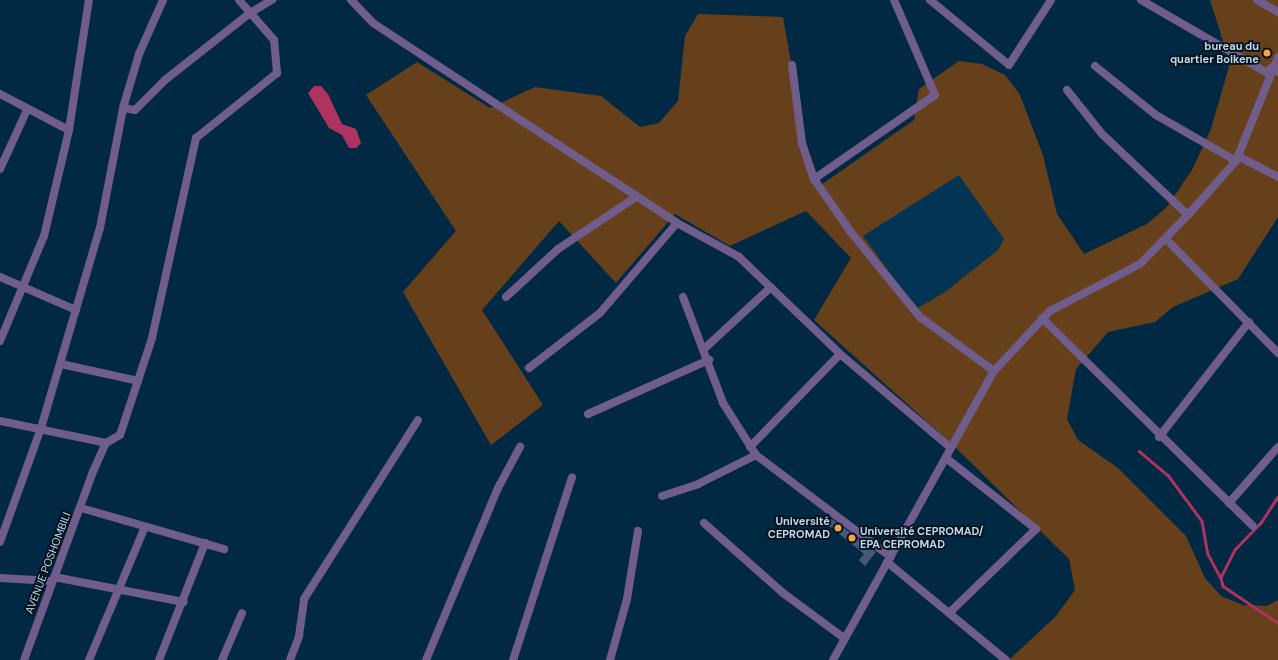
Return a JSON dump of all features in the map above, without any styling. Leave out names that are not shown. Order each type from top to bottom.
[{"type":"street","points":[[0,341],[20,288],[44,236],[69,130],[90,0]]},
{"type":"street","points":[[0,542],[41,428],[100,228],[124,108],[139,54],[163,0]]},
{"type":"street","points":[[0,421],[41,428],[106,443],[120,435],[152,338],[196,138],[277,73],[274,40],[239,0]]},
{"type":"street","points":[[124,108],[135,110],[165,80],[250,13],[272,0]]},
{"type":"street","points":[[351,0],[373,23],[636,197],[677,223],[739,257],[840,354],[951,448]]},
{"type":"street","points":[[814,179],[935,95],[894,0]]},
{"type":"street","points":[[930,0],[1009,65],[1051,0]]},
{"type":"street","points":[[1141,0],[1272,71]]},
{"type":"street","points":[[1258,0],[1278,12]]},
{"type":"street","points":[[833,660],[994,371],[1042,318],[1140,264],[1188,215],[1237,158],[1278,57]]},
{"type":"street","points":[[792,65],[802,143],[814,179],[850,231],[920,317],[994,371]]},
{"type":"street","points":[[1095,66],[1156,115],[1237,158],[1278,177]]},
{"type":"street","points":[[1067,90],[1102,134],[1188,215]]},
{"type":"street","points":[[0,94],[27,110],[69,130]]},
{"type":"street","points":[[0,169],[27,110]]},
{"type":"street","points":[[506,297],[558,249],[636,197]]},
{"type":"street","points":[[529,368],[600,313],[677,223]]},
{"type":"street","points":[[1166,239],[1278,353]]},
{"type":"street","points":[[0,277],[20,288],[76,310]]},
{"type":"street","points":[[704,349],[771,287]]},
{"type":"street","points":[[683,297],[709,360],[724,403],[750,447],[756,454],[889,559],[949,613],[1006,660]]},
{"type":"street","points":[[1042,318],[1159,437],[1253,526]]},
{"type":"street","points":[[1159,437],[1249,322]]},
{"type":"street","points":[[750,447],[840,354]]},
{"type":"street","points":[[588,414],[709,360]]},
{"type":"street","points":[[61,364],[138,381]]},
{"type":"street","points":[[290,660],[299,636],[304,599],[418,420]]},
{"type":"street","name":"AVENUE POSHOMBILI","points":[[24,660],[53,579],[81,508],[92,474],[106,443]]},
{"type":"street","points":[[1229,503],[1278,446]]},
{"type":"street","points":[[426,660],[498,488],[520,447]]},
{"type":"street","points":[[662,496],[698,484],[756,454]]},
{"type":"street","points":[[946,458],[1036,529],[949,613]]},
{"type":"street","points":[[514,660],[572,477]]},
{"type":"street","points":[[81,508],[224,549]]},
{"type":"street","points":[[704,523],[783,593],[844,638]]},
{"type":"street","points":[[89,660],[145,527]]},
{"type":"street","points":[[610,660],[627,600],[638,531]]},
{"type":"street","points":[[159,660],[184,602],[205,543]]},
{"type":"street","points":[[0,578],[53,579],[120,587],[184,602]]},
{"type":"street","points":[[222,660],[242,613]]},
{"type":"shaded area","points":[[1210,0],[1278,0],[1278,217],[1238,279],[1173,307],[1155,322],[1108,332],[1076,369],[1067,419],[1078,440],[1118,468],[1186,536],[1205,578],[1221,596],[1243,605],[1267,606],[1278,600],[1278,660],[1009,660],[1056,616],[1075,590],[1069,559],[956,448],[814,320],[851,258],[806,211],[730,246],[675,214],[616,283],[559,221],[482,310],[543,405],[491,445],[403,292],[456,231],[366,95],[417,62],[490,108],[535,87],[601,96],[640,127],[659,123],[678,101],[685,36],[698,14],[783,17],[805,141],[821,185],[914,120],[919,89],[959,61],[982,64],[1005,75],[1019,93],[1043,155],[1057,214],[1084,254],[1147,224],[1166,208],[1192,170],[1211,129],[1230,63]],"holes":[[[959,175],[1004,239],[998,250],[945,292],[916,309],[863,236]]]},
{"type":"shaded area","points":[[314,86],[321,86],[328,94],[342,124],[356,129],[361,143],[356,148],[349,148],[342,135],[329,128],[308,93]]},
{"type":"shaded area","points":[[959,174],[1004,239],[998,250],[945,292],[916,309],[862,236]]},
{"type":"building","name":"Université CEPROMAD/ EPA CEPROMAD","points":[[832,519],[876,552],[865,566],[859,560],[864,554],[827,524]]},
{"type":"waterway","points":[[1139,451],[1168,475],[1202,521],[1208,554],[1221,578]]},
{"type":"waterway","points":[[1278,497],[1261,523],[1235,550],[1221,578],[1223,586],[1278,623]]},
{"type":"place","name":"bureau du quartier Boikene","points":[[1267,53]]},
{"type":"place","name":"Université CEPROMAD","points":[[838,528]]},
{"type":"place","name":"Université CEPROMAD/ EPA CEPROMAD","points":[[852,538]]}]
